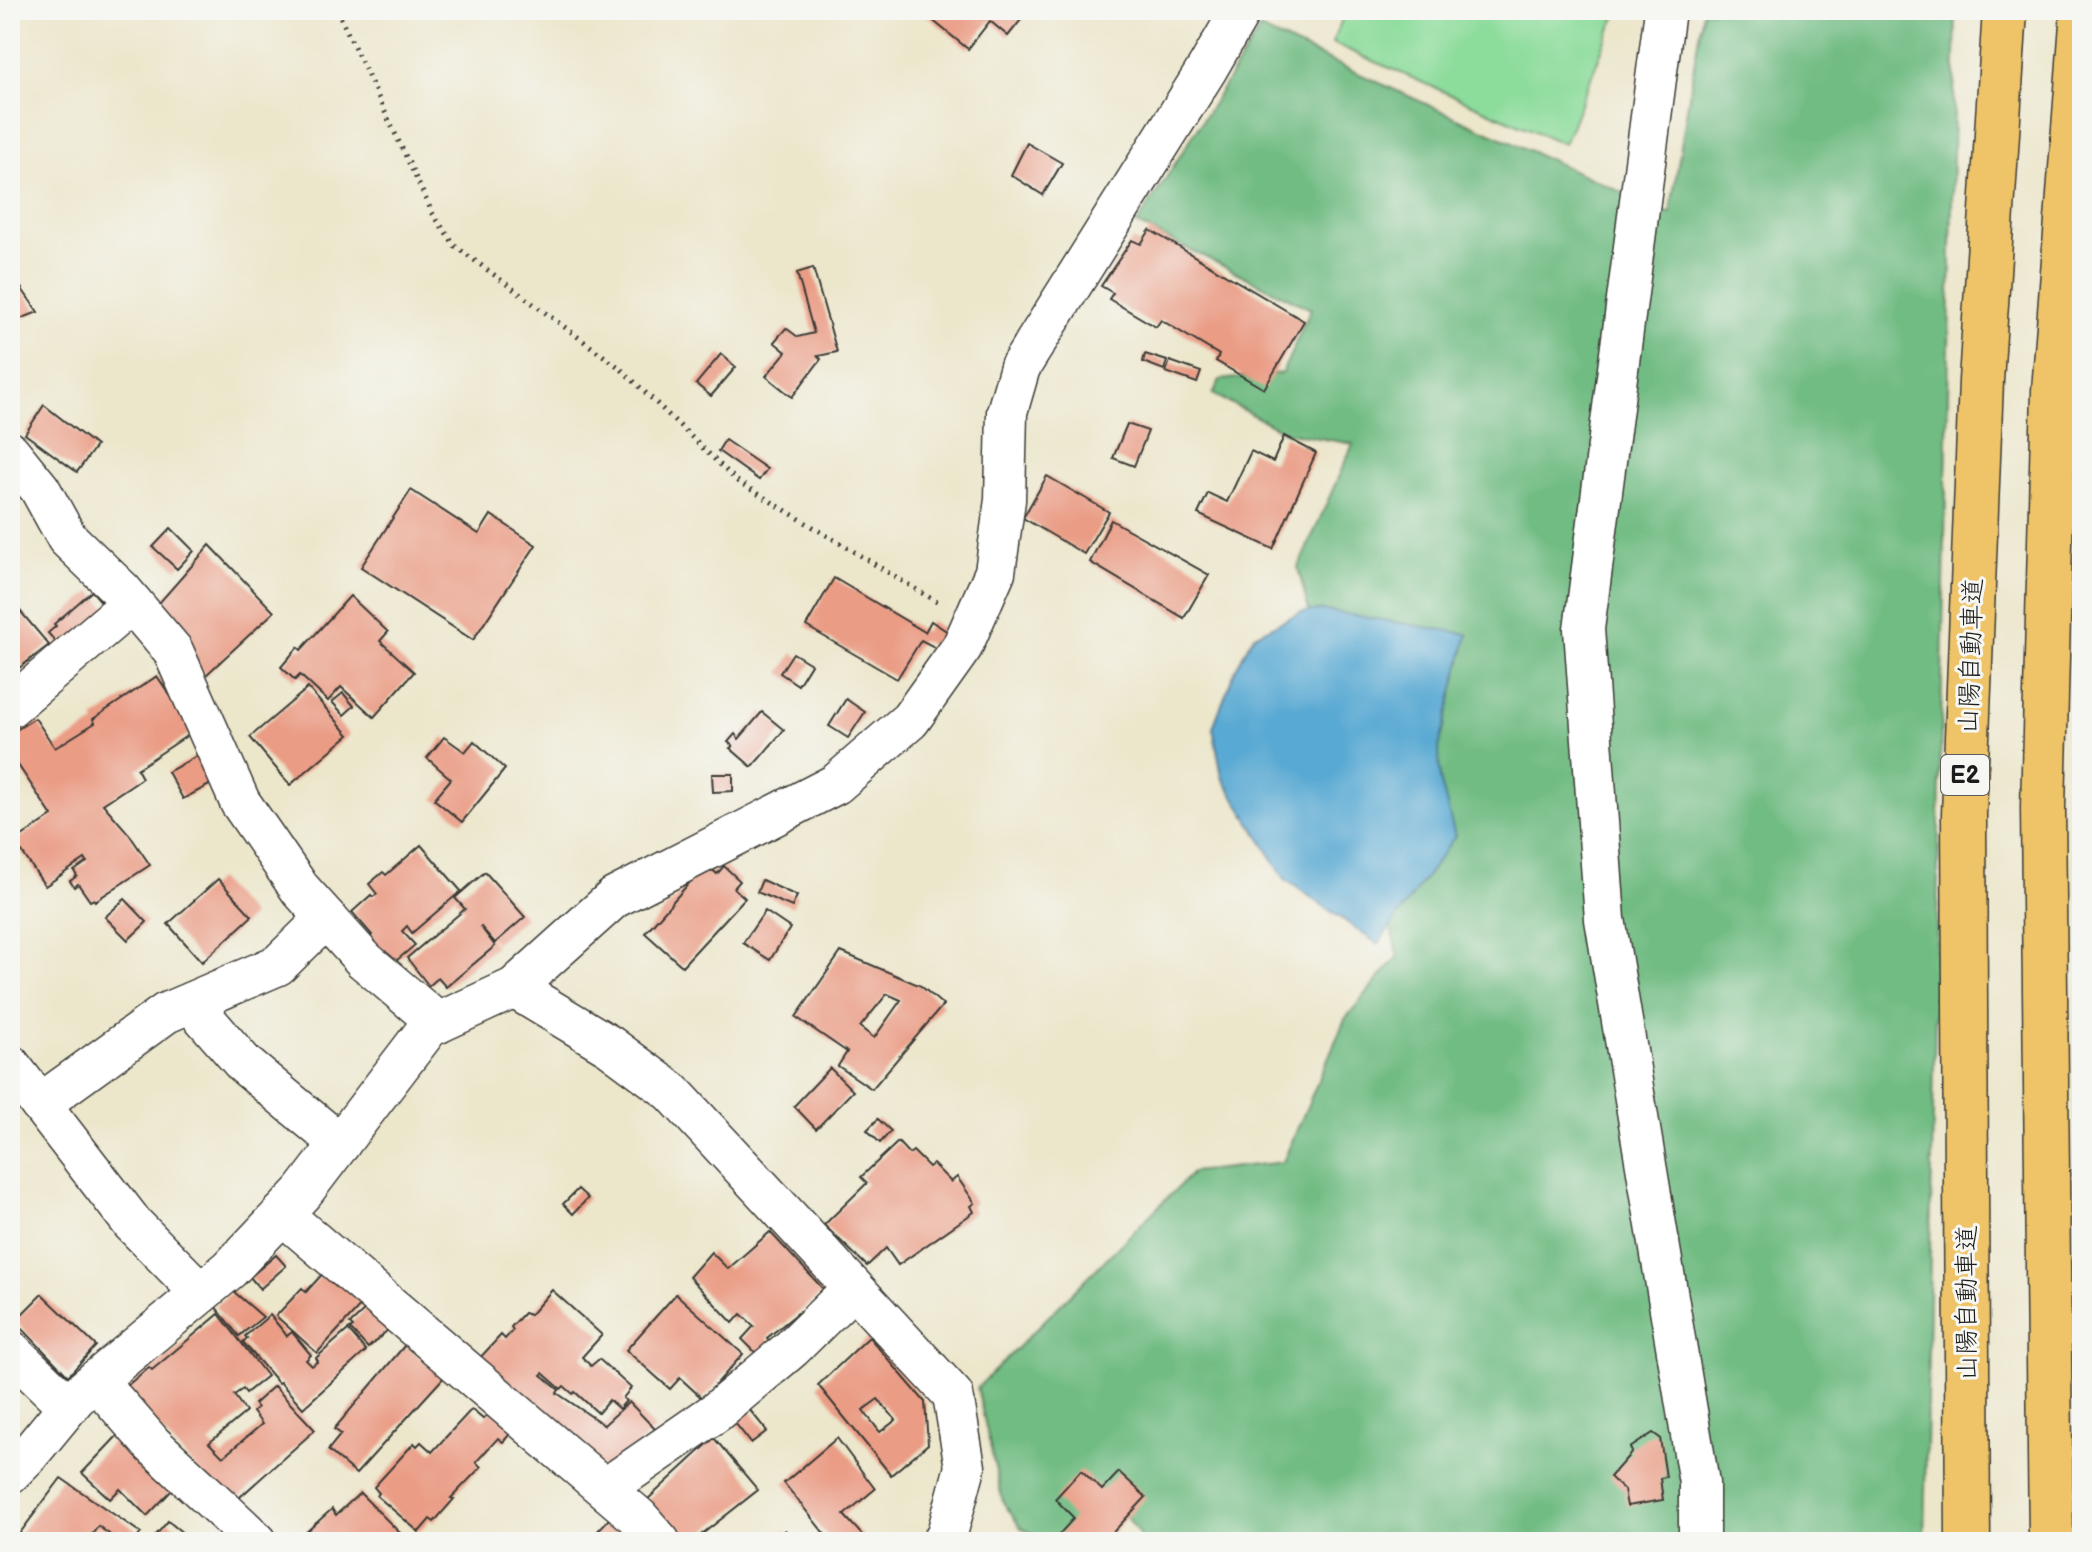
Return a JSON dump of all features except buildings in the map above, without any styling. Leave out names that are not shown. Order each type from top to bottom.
[{"type":"highway","name":"山陽自動車道","points":[[1968,1542],[1964,815],[1981,381],[2005,10]]},
{"type":"highway","points":[[2051,1542],[2043,808],[2054,391],[2082,24]]},
{"type":"street","points":[[10,1473],[82,1393],[230,1269],[303,1192],[429,1027],[514,988],[614,898],[836,784],[910,720],[962,647],[995,572],[1005,500],[1007,412],[1020,367],[1241,10]]},
{"type":"street","points":[[1665,10],[1584,629],[1605,919],[1699,1483],[1699,1542]]},
{"type":"street","points":[[10,452],[40,489],[67,538],[132,603],[173,651],[240,802],[300,889],[364,960],[438,1023]]},
{"type":"street","points":[[10,707],[132,603]]},
{"type":"street","points":[[40,1104],[166,1013],[278,965],[326,918]]},
{"type":"street","points":[[514,988],[610,1046],[672,1092],[953,1395],[965,1467],[947,1534],[942,1542]]},
{"type":"street","points":[[191,1003],[244,1064],[340,1144]]},
{"type":"street","points":[[10,1065],[133,1224],[201,1293]]},
{"type":"street","points":[[282,1214],[638,1517],[660,1542]]},
{"type":"street","points":[[608,1491],[619,1479],[716,1412],[792,1348],[853,1288]]},
{"type":"street","points":[[10,1350],[82,1393],[152,1444],[257,1542]]},
{"type":"path","points":[[337,10],[433,214],[455,246],[620,368],[737,481],[972,624]]},
{"type":"green space","points":[[1346,10],[1618,10],[1564,144],[1332,43]]},
{"type":"green space","points":[[1703,10],[1956,10],[1924,1542],[1144,1542],[1127,1517],[1050,1541],[1021,1528],[1003,1502],[977,1388],[1193,1172],[1283,1162],[1345,1019],[1398,956],[1298,568],[1353,444],[1285,432],[1213,394],[1220,380],[1282,373],[1311,309],[1137,224],[1260,29],[1670,214]]},
{"type":"water","points":[[1321,610],[1468,634],[1439,747],[1440,779],[1455,836],[1378,944],[1285,879],[1222,777],[1213,727],[1236,668],[1254,635],[1299,613]]}]
